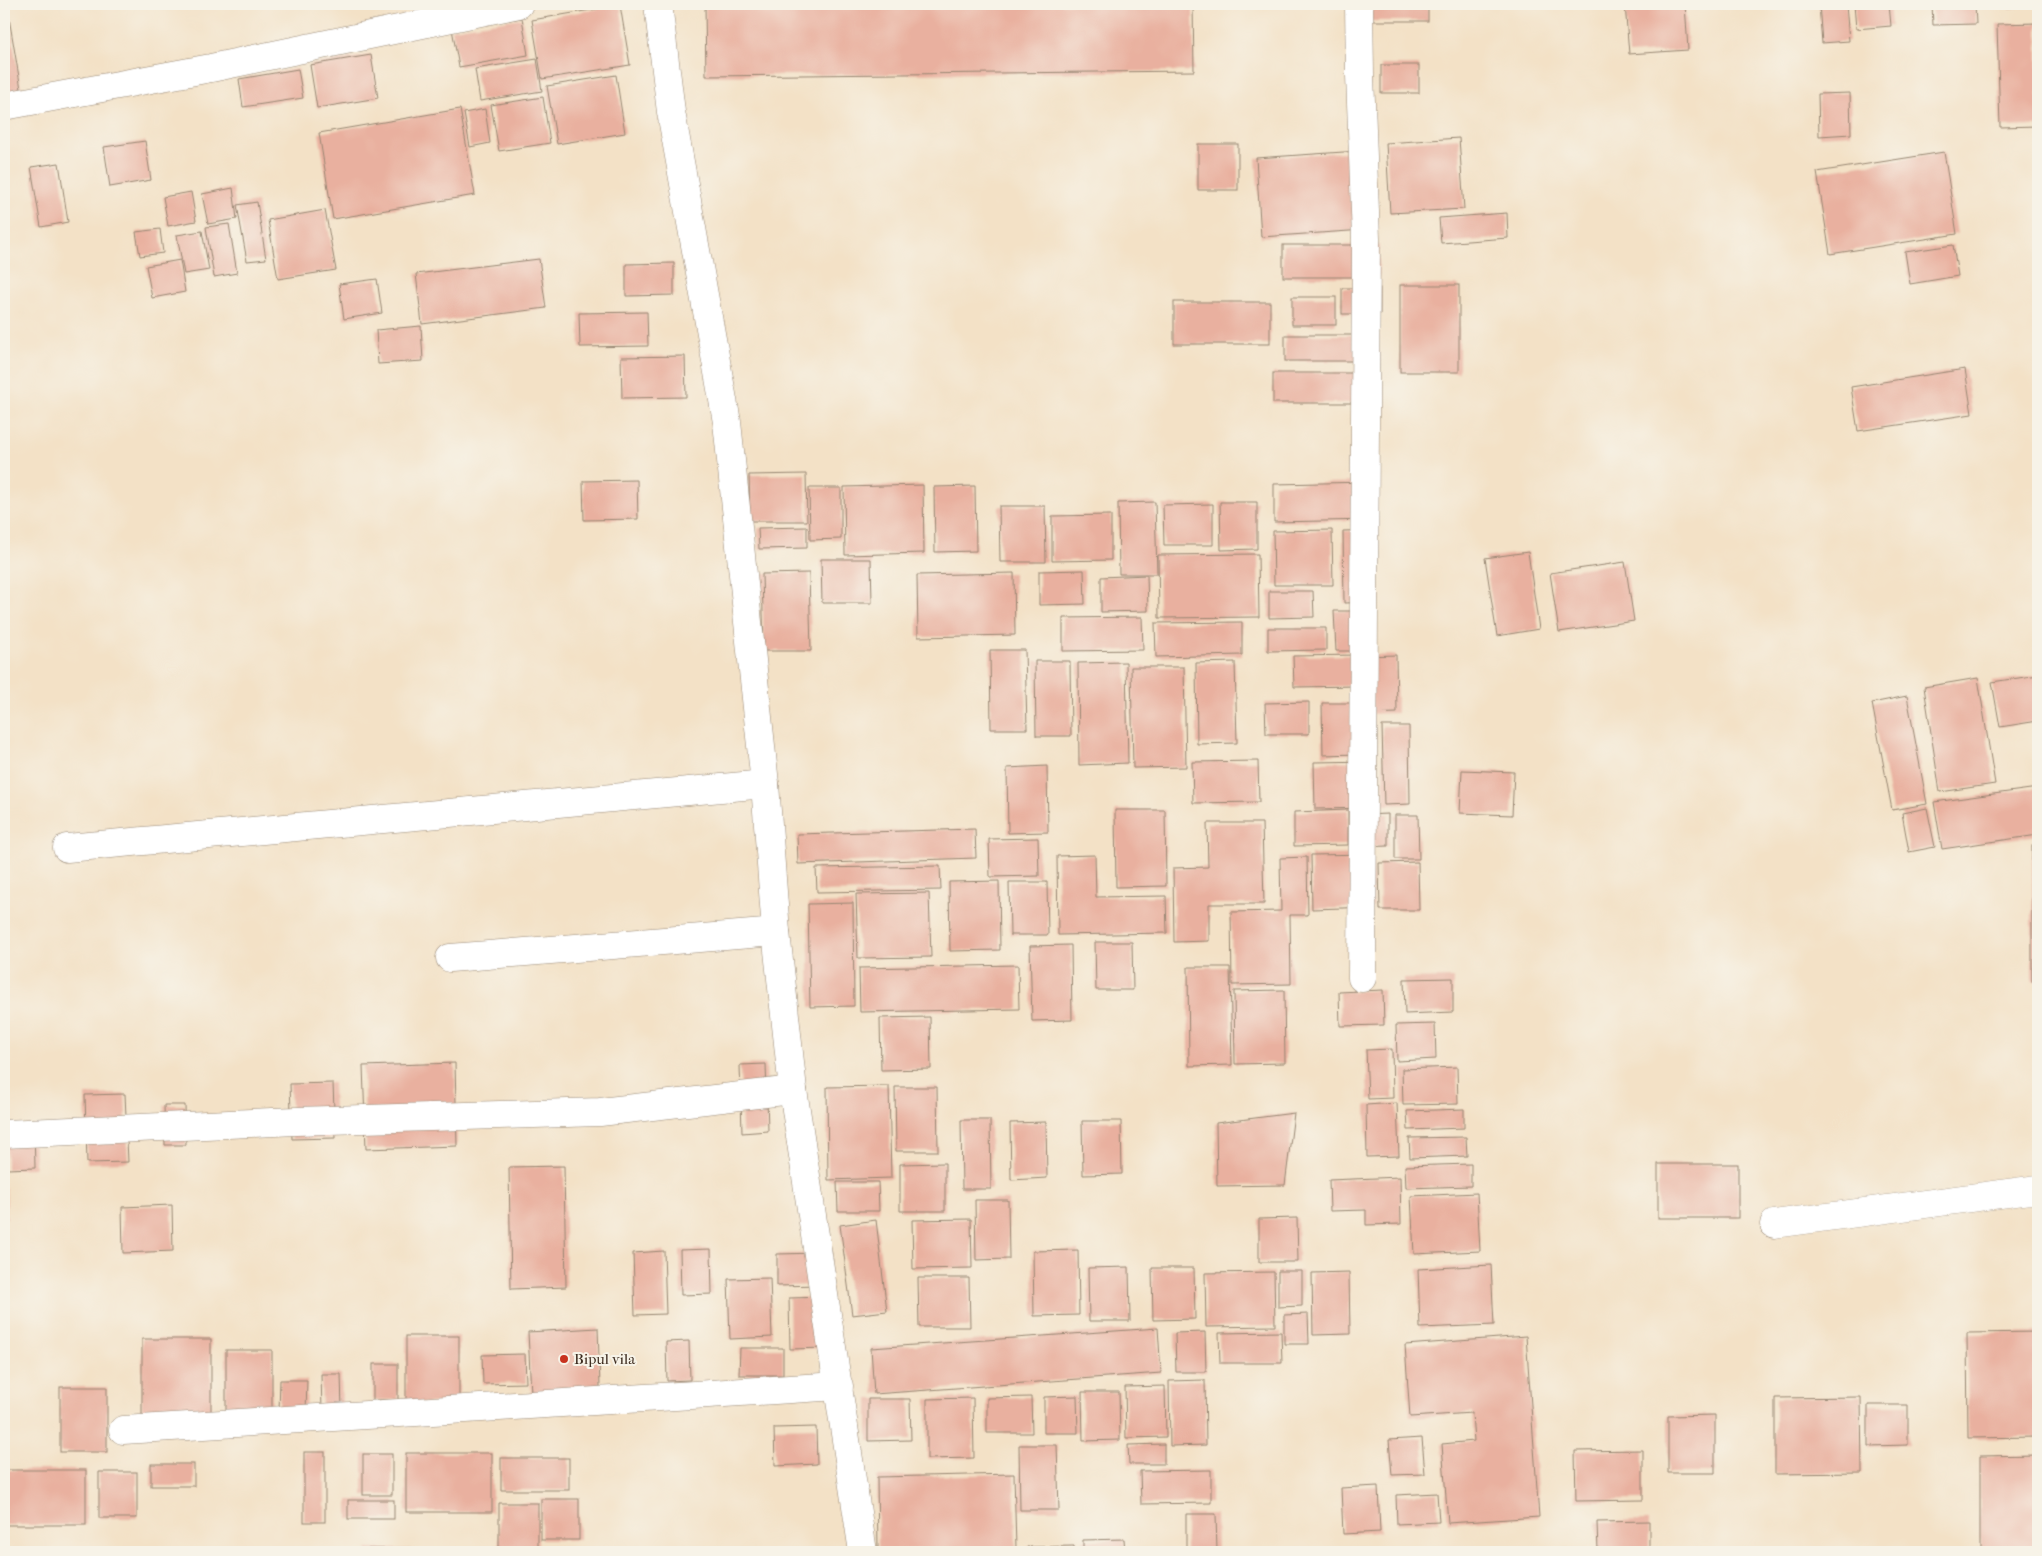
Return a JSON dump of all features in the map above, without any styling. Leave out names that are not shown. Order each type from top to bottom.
[{"type":"street","points":[[4,106],[211,68],[519,4]]},
{"type":"street","points":[[658,4],[671,112],[727,422],[765,784],[776,932],[793,1090],[863,1552]]},
{"type":"street","points":[[1360,4],[1360,75],[1366,240],[1362,978]]},
{"type":"street","points":[[67,848],[765,784]]},
{"type":"street","points":[[450,958],[776,932]]},
{"type":"street","points":[[4,1134],[296,1121],[600,1112],[793,1090]]},
{"type":"street","points":[[1774,1224],[2038,1189]]},
{"type":"street","points":[[123,1430],[839,1386]]},
{"type":"building","points":[[705,4],[1193,4],[1194,71],[706,76]]},
{"type":"building","points":[[1371,4],[1428,4],[1428,21],[1371,21]]},
{"type":"building","points":[[1625,4],[1685,4],[1688,50],[1629,54]]},
{"type":"building","points":[[1819,4],[1846,4],[1849,41],[1822,43]]},
{"type":"building","points":[[1854,4],[1889,4],[1891,26],[1856,29]]},
{"type":"building","points":[[1932,4],[1975,4],[1976,24],[1933,25]]},
{"type":"building","points":[[1998,4],[2029,4],[2029,7],[1998,8]]},
{"type":"building","points":[[620,5],[630,65],[542,79],[532,20]]},
{"type":"building","points":[[7,6],[21,89],[4,92],[4,7]]},
{"type":"building","points":[[522,18],[528,55],[459,67],[452,29]]},
{"type":"building","points":[[2038,23],[2038,126],[2000,127],[1997,24]]},
{"type":"building","points":[[371,55],[378,98],[317,108],[310,65]]},
{"type":"building","points":[[537,59],[542,91],[480,101],[475,69]]},
{"type":"building","points":[[1381,65],[1419,65],[1419,93],[1381,93]]},
{"type":"building","points":[[298,69],[303,98],[243,107],[239,79]]},
{"type":"building","points":[[616,75],[625,133],[557,144],[547,86]]},
{"type":"building","points":[[1850,93],[1851,134],[1819,136],[1818,94]]},
{"type":"building","points":[[543,97],[550,143],[499,151],[491,105]]},
{"type":"building","points":[[460,109],[475,195],[333,219],[319,133]]},
{"type":"building","points":[[485,109],[490,143],[470,147],[464,113]]},
{"type":"building","points":[[1459,138],[1464,209],[1390,213],[1386,143]]},
{"type":"building","points":[[145,141],[151,180],[110,187],[104,147]]},
{"type":"building","points":[[1198,144],[1238,144],[1238,190],[1198,190]]},
{"type":"building","points":[[1358,151],[1364,230],[1261,237],[1256,158]]},
{"type":"building","points":[[1944,152],[1957,234],[1830,254],[1817,172]]},
{"type":"building","points":[[59,163],[68,222],[41,227],[31,167]]},
{"type":"building","points":[[233,188],[237,219],[208,224],[202,194]]},
{"type":"building","points":[[191,192],[196,221],[168,226],[163,197]]},
{"type":"building","points":[[257,202],[266,259],[247,261],[237,205]]},
{"type":"building","points":[[325,210],[336,270],[278,279],[268,220]]},
{"type":"building","points":[[1507,213],[1508,238],[1441,243],[1439,218]]},
{"type":"building","points":[[229,224],[237,273],[214,277],[206,227]]},
{"type":"building","points":[[160,229],[163,253],[140,256],[136,232]]},
{"type":"building","points":[[202,231],[209,270],[184,274],[177,235]]},
{"type":"building","points":[[1283,245],[1379,245],[1379,277],[1283,277]]},
{"type":"building","points":[[1953,245],[1958,276],[1910,284],[1905,252]]},
{"type":"building","points":[[539,259],[546,308],[422,324],[416,274]]},
{"type":"building","points":[[180,260],[185,292],[152,298],[146,266]]},
{"type":"building","points":[[674,263],[674,295],[626,296],[626,264]]},
{"type":"building","points":[[377,279],[382,313],[344,319],[339,284]]},
{"type":"building","points":[[1400,285],[1459,285],[1459,372],[1400,372]]},
{"type":"building","points":[[1342,288],[1380,288],[1380,314],[1342,314]]},
{"type":"building","points":[[1292,297],[1336,297],[1336,325],[1292,325]]},
{"type":"building","points":[[1174,302],[1270,302],[1270,344],[1174,344]]},
{"type":"building","points":[[647,312],[648,346],[580,347],[579,313]]},
{"type":"building","points":[[421,326],[423,361],[378,364],[376,330]]},
{"type":"building","points":[[1285,335],[1377,335],[1377,361],[1285,361]]},
{"type":"building","points":[[685,356],[686,397],[622,398],[621,357]]},
{"type":"building","points":[[1965,369],[1972,414],[1858,431],[1851,387]]},
{"type":"building","points":[[1273,373],[1378,373],[1378,403],[1273,403]]},
{"type":"building","points":[[806,474],[807,521],[750,521],[749,475]]},
{"type":"building","points":[[637,480],[638,519],[584,520],[583,481]]},
{"type":"building","points":[[1371,482],[1372,520],[1274,522],[1274,484]]},
{"type":"building","points":[[923,485],[924,553],[845,555],[844,487]]},
{"type":"building","points":[[975,486],[976,551],[935,552],[934,487]]},
{"type":"building","points":[[809,488],[841,488],[841,539],[810,540]]},
{"type":"building","points":[[1155,502],[1157,574],[1119,574],[1118,503]]},
{"type":"building","points":[[1220,502],[1257,502],[1257,549],[1221,550]]},
{"type":"building","points":[[1213,504],[1213,545],[1164,545],[1163,505]]},
{"type":"building","points":[[999,506],[1045,506],[1046,562],[1000,562]]},
{"type":"building","points":[[1111,515],[1111,560],[1052,561],[1052,516]]},
{"type":"building","points":[[807,527],[807,548],[759,549],[758,528]]},
{"type":"building","points":[[1332,530],[1333,585],[1274,585],[1273,531]]},
{"type":"building","points":[[1375,530],[1377,602],[1344,603],[1343,531]]},
{"type":"building","points":[[1528,552],[1539,629],[1497,636],[1485,558]]},
{"type":"building","points":[[1258,554],[1259,617],[1159,618],[1158,555]]},
{"type":"building","points":[[821,559],[871,559],[872,603],[822,603]]},
{"type":"building","points":[[1625,562],[1634,621],[1559,632],[1550,573]]},
{"type":"building","points":[[1084,570],[1085,604],[1039,605],[1039,571]]},
{"type":"building","points":[[809,573],[811,651],[764,651],[762,574]]},
{"type":"building","points":[[1014,573],[1015,635],[918,637],[917,575]]},
{"type":"building","points":[[1147,575],[1148,611],[1101,612],[1101,577]]},
{"type":"building","points":[[1269,591],[1313,591],[1314,617],[1269,618]]},
{"type":"building","points":[[1334,611],[1370,611],[1370,651],[1336,651]]},
{"type":"building","points":[[1142,617],[1143,650],[1063,651],[1063,618]]},
{"type":"building","points":[[1242,622],[1242,655],[1156,657],[1155,623]]},
{"type":"building","points":[[1268,628],[1326,628],[1326,650],[1268,651]]},
{"type":"building","points":[[990,650],[1025,650],[1027,729],[991,729]]},
{"type":"building","points":[[1357,655],[1358,686],[1294,687],[1293,656]]},
{"type":"building","points":[[1396,655],[1397,713],[1364,714],[1363,656]]},
{"type":"building","points":[[1035,661],[1070,661],[1071,736],[1036,736]]},
{"type":"building","points":[[1126,662],[1128,763],[1079,765],[1078,663]]},
{"type":"building","points":[[1235,662],[1237,743],[1197,744],[1196,663]]},
{"type":"building","points":[[1131,667],[1184,667],[1186,767],[1133,768]]},
{"type":"building","points":[[2038,675],[2038,721],[2000,727],[1992,682]]},
{"type":"building","points":[[1978,678],[1995,784],[1940,792],[1924,687]]},
{"type":"building","points":[[1907,696],[1927,804],[1892,810],[1872,703]]},
{"type":"building","points":[[1309,702],[1309,734],[1266,734],[1265,703]]},
{"type":"building","points":[[1322,703],[1357,703],[1358,754],[1323,755]]},
{"type":"building","points":[[1382,726],[1409,726],[1410,804],[1384,805]]},
{"type":"building","points":[[1258,761],[1259,802],[1193,803],[1192,762]]},
{"type":"building","points":[[1374,761],[1375,808],[1315,809],[1314,762]]},
{"type":"building","points":[[1047,766],[1048,832],[1008,833],[1007,768]]},
{"type":"building","points":[[1462,770],[1514,772],[1512,815],[1460,813]]},
{"type":"building","points":[[2038,788],[2038,835],[1942,849],[1934,802]]},
{"type":"building","points":[[1927,808],[1935,847],[1909,852],[1902,813]]},
{"type":"building","points":[[1115,810],[1165,810],[1166,886],[1116,887]]},
{"type":"building","points":[[1348,810],[1348,845],[1294,846],[1294,812]]},
{"type":"building","points":[[1388,814],[1388,846],[1364,847],[1363,815]]},
{"type":"building","points":[[1395,815],[1418,815],[1419,859],[1395,859]]},
{"type":"building","points":[[1207,823],[1262,823],[1264,904],[1209,904],[1209,941],[1174,942],[1173,868],[1208,867]]},
{"type":"building","points":[[975,829],[976,858],[798,864],[797,834]]},
{"type":"building","points":[[1038,838],[1039,876],[990,877],[989,839]]},
{"type":"building","points":[[2032,846],[2038,846],[2038,981],[2032,981]]},
{"type":"building","points":[[1372,854],[1373,907],[1312,909],[1311,855]]},
{"type":"building","points":[[1095,855],[1096,897],[1166,896],[1167,933],[1058,935],[1057,856]]},
{"type":"building","points":[[1307,857],[1308,915],[1290,915],[1291,984],[1232,985],[1231,912],[1281,911],[1280,858]]},
{"type":"building","points":[[1418,862],[1419,910],[1380,910],[1379,863]]},
{"type":"building","points":[[940,866],[941,890],[817,892],[816,868]]},
{"type":"building","points":[[999,881],[1000,950],[950,951],[949,882]]},
{"type":"building","points":[[1009,882],[1047,882],[1048,935],[1010,935]]},
{"type":"building","points":[[929,893],[931,957],[858,958],[856,894]]},
{"type":"building","points":[[853,903],[854,1006],[810,1007],[808,904]]},
{"type":"building","points":[[1095,942],[1132,942],[1133,990],[1096,990]]},
{"type":"building","points":[[1071,945],[1072,1020],[1032,1021],[1030,946]]},
{"type":"building","points":[[1018,965],[1019,1009],[860,1012],[859,968]]},
{"type":"building","points":[[1188,967],[1230,967],[1232,1065],[1189,1066]]},
{"type":"building","points":[[1453,978],[1453,1012],[1405,1014],[1404,979]]},
{"type":"building","points":[[1284,990],[1285,1063],[1235,1064],[1234,991]]},
{"type":"building","points":[[1383,990],[1384,1025],[1340,1026],[1339,992]]},
{"type":"building","points":[[930,1017],[931,1069],[881,1070],[880,1018]]},
{"type":"building","points":[[1435,1024],[1436,1059],[1397,1061],[1396,1025]]},
{"type":"building","points":[[1392,1049],[1393,1098],[1368,1099],[1366,1050]]},
{"type":"building","points":[[455,1063],[457,1146],[366,1149],[363,1066]]},
{"type":"building","points":[[766,1064],[768,1131],[742,1133],[740,1065]]},
{"type":"building","points":[[1457,1067],[1458,1104],[1403,1105],[1402,1069]]},
{"type":"building","points":[[333,1083],[335,1138],[292,1139],[290,1084]]},
{"type":"building","points":[[889,1086],[891,1178],[828,1180],[827,1087]]},
{"type":"building","points":[[895,1087],[937,1087],[938,1151],[896,1151]]},
{"type":"building","points":[[125,1094],[128,1162],[87,1163],[85,1095]]},
{"type":"building","points":[[1397,1103],[1399,1156],[1367,1157],[1366,1105]]},
{"type":"building","points":[[164,1105],[185,1105],[186,1145],[165,1145]]},
{"type":"building","points":[[1464,1109],[1464,1128],[1408,1130],[1407,1111]]},
{"type":"building","points":[[1294,1113],[1285,1185],[1217,1186],[1216,1123]]},
{"type":"building","points":[[961,1120],[990,1120],[991,1189],[962,1189]]},
{"type":"building","points":[[1082,1121],[1121,1121],[1122,1174],[1083,1175]]},
{"type":"building","points":[[1046,1122],[1047,1178],[1011,1180],[1010,1123]]},
{"type":"building","points":[[34,1127],[35,1168],[7,1169],[6,1128]]},
{"type":"building","points":[[1466,1137],[1467,1156],[1410,1158],[1409,1138]]},
{"type":"building","points":[[945,1163],[945,1211],[900,1211],[900,1164]]},
{"type":"building","points":[[1471,1164],[1471,1186],[1406,1188],[1405,1166]]},
{"type":"building","points":[[1658,1164],[1738,1164],[1738,1218],[1658,1218]]},
{"type":"building","points":[[564,1166],[566,1287],[511,1289],[509,1167]]},
{"type":"building","points":[[1400,1177],[1401,1224],[1366,1225],[1366,1210],[1330,1211],[1329,1180]]},
{"type":"building","points":[[837,1182],[878,1182],[879,1211],[838,1211]]},
{"type":"building","points":[[4,1189],[6,1189],[7,1218],[4,1218]]},
{"type":"building","points":[[1477,1193],[1480,1251],[1414,1254],[1411,1196]]},
{"type":"building","points":[[975,1200],[1008,1200],[1009,1259],[976,1260]]},
{"type":"building","points":[[172,1205],[173,1251],[123,1253],[122,1207]]},
{"type":"building","points":[[1297,1218],[1298,1262],[1259,1262],[1259,1219]]},
{"type":"building","points":[[971,1219],[972,1268],[913,1269],[912,1220]]},
{"type":"building","points":[[876,1220],[887,1311],[852,1315],[840,1225]]},
{"type":"building","points":[[711,1249],[712,1294],[681,1295],[680,1250]]},
{"type":"building","points":[[1078,1250],[1079,1315],[1034,1316],[1033,1251]]},
{"type":"building","points":[[664,1251],[666,1314],[635,1315],[633,1253]]},
{"type":"building","points":[[819,1253],[820,1285],[777,1286],[777,1254]]},
{"type":"building","points":[[1491,1265],[1494,1325],[1420,1328],[1418,1269]]},
{"type":"building","points":[[1129,1267],[1130,1321],[1089,1321],[1088,1268]]},
{"type":"building","points":[[1152,1268],[1194,1268],[1195,1319],[1153,1320]]},
{"type":"building","points":[[1278,1271],[1302,1271],[1302,1306],[1278,1307]]},
{"type":"building","points":[[1274,1272],[1275,1326],[1206,1327],[1205,1273]]},
{"type":"building","points":[[1349,1272],[1350,1334],[1313,1335],[1312,1273]]},
{"type":"building","points":[[770,1278],[772,1337],[730,1339],[728,1279]]},
{"type":"building","points":[[918,1278],[969,1278],[970,1327],[919,1327]]},
{"type":"building","points":[[825,1297],[827,1348],[790,1349],[789,1298]]},
{"type":"building","points":[[1308,1314],[1309,1344],[1284,1344],[1284,1315]]},
{"type":"building","name":"Bipul vila","points":[[598,1328],[600,1387],[531,1394],[528,1332]]},
{"type":"building","points":[[1158,1328],[1161,1373],[874,1394],[871,1348]]},
{"type":"building","points":[[1205,1332],[1206,1372],[1176,1372],[1175,1333]]},
{"type":"building","points":[[1281,1332],[1282,1363],[1220,1363],[1219,1333]]},
{"type":"building","points":[[2038,1332],[2038,1437],[1968,1438],[1967,1333]]},
{"type":"building","points":[[406,1336],[459,1336],[459,1403],[406,1403]]},
{"type":"building","points":[[1526,1336],[1539,1517],[1448,1523],[1442,1444],[1474,1441],[1472,1413],[1410,1417],[1405,1345]]},
{"type":"building","points":[[142,1339],[211,1339],[211,1415],[142,1415]]},
{"type":"building","points":[[689,1341],[690,1380],[667,1381],[666,1342]]},
{"type":"building","points":[[740,1348],[783,1348],[783,1375],[739,1375]]},
{"type":"building","points":[[226,1350],[272,1350],[272,1415],[226,1415]]},
{"type":"building","points":[[525,1354],[526,1383],[483,1384],[482,1355]]},
{"type":"building","points":[[373,1364],[398,1364],[398,1400],[373,1400]]},
{"type":"building","points":[[321,1374],[341,1374],[342,1410],[322,1410]]},
{"type":"building","points":[[280,1380],[307,1380],[306,1412],[279,1411]]},
{"type":"building","points":[[1205,1380],[1206,1445],[1170,1446],[1169,1381]]},
{"type":"building","points":[[1165,1386],[1166,1437],[1126,1438],[1125,1387]]},
{"type":"building","points":[[60,1387],[107,1387],[107,1452],[60,1452]]},
{"type":"building","points":[[1082,1392],[1119,1392],[1120,1440],[1083,1441]]},
{"type":"building","points":[[1077,1396],[1078,1433],[1044,1433],[1044,1397]]},
{"type":"building","points":[[1031,1397],[1032,1433],[987,1433],[987,1398]]},
{"type":"building","points":[[1861,1397],[1862,1473],[1775,1474],[1775,1398]]},
{"type":"building","points":[[973,1398],[974,1458],[927,1459],[927,1399]]},
{"type":"building","points":[[868,1399],[910,1399],[911,1440],[868,1441]]},
{"type":"building","points":[[1868,1405],[1908,1405],[1908,1445],[1868,1446]]},
{"type":"building","points":[[1715,1415],[1715,1473],[1668,1473],[1668,1416]]},
{"type":"building","points":[[816,1427],[817,1464],[775,1466],[774,1428]]},
{"type":"building","points":[[1422,1438],[1425,1474],[1392,1475],[1389,1440]]},
{"type":"building","points":[[1164,1444],[1164,1464],[1129,1464],[1128,1445]]},
{"type":"building","points":[[1019,1445],[1057,1445],[1059,1510],[1020,1510]]},
{"type":"building","points":[[1643,1450],[1643,1500],[1576,1501],[1575,1451]]},
{"type":"building","points":[[304,1452],[325,1452],[325,1522],[304,1522]]},
{"type":"building","points":[[406,1453],[492,1453],[492,1512],[406,1512]]},
{"type":"building","points":[[363,1454],[392,1454],[392,1495],[363,1495]]},
{"type":"building","points":[[2038,1455],[2038,1552],[1980,1552],[1980,1456]]},
{"type":"building","points":[[501,1458],[569,1458],[569,1490],[501,1490]]},
{"type":"building","points":[[151,1464],[194,1464],[194,1486],[151,1486]]},
{"type":"building","points":[[4,1470],[86,1470],[86,1525],[4,1525]]},
{"type":"building","points":[[1211,1470],[1211,1503],[1141,1504],[1140,1471]]},
{"type":"building","points":[[99,1472],[137,1472],[137,1518],[99,1518]]},
{"type":"building","points":[[1014,1474],[1016,1548],[878,1550],[877,1477]]},
{"type":"building","points":[[1378,1486],[1380,1532],[1343,1534],[1341,1488]]},
{"type":"building","points":[[1437,1493],[1439,1522],[1397,1524],[1396,1495]]},
{"type":"building","points":[[541,1499],[579,1499],[579,1540],[541,1540]]},
{"type":"building","points":[[348,1500],[394,1500],[394,1519],[348,1519]]},
{"type":"building","points":[[499,1503],[538,1503],[538,1550],[576,1550],[576,1552],[499,1552]]},
{"type":"building","points":[[1186,1514],[1216,1514],[1217,1552],[1186,1552]]},
{"type":"building","points":[[1649,1521],[1649,1550],[1598,1551],[1597,1522]]},
{"type":"building","points":[[1124,1539],[1125,1552],[1083,1552],[1083,1540]]},
{"type":"building","points":[[1074,1546],[1074,1552],[1027,1552],[1027,1547]]},
{"type":"building","points":[[367,1549],[412,1549],[412,1552],[367,1552]]},
{"type":"place","name":"Bipul vila","points":[[564,1359]]}]
